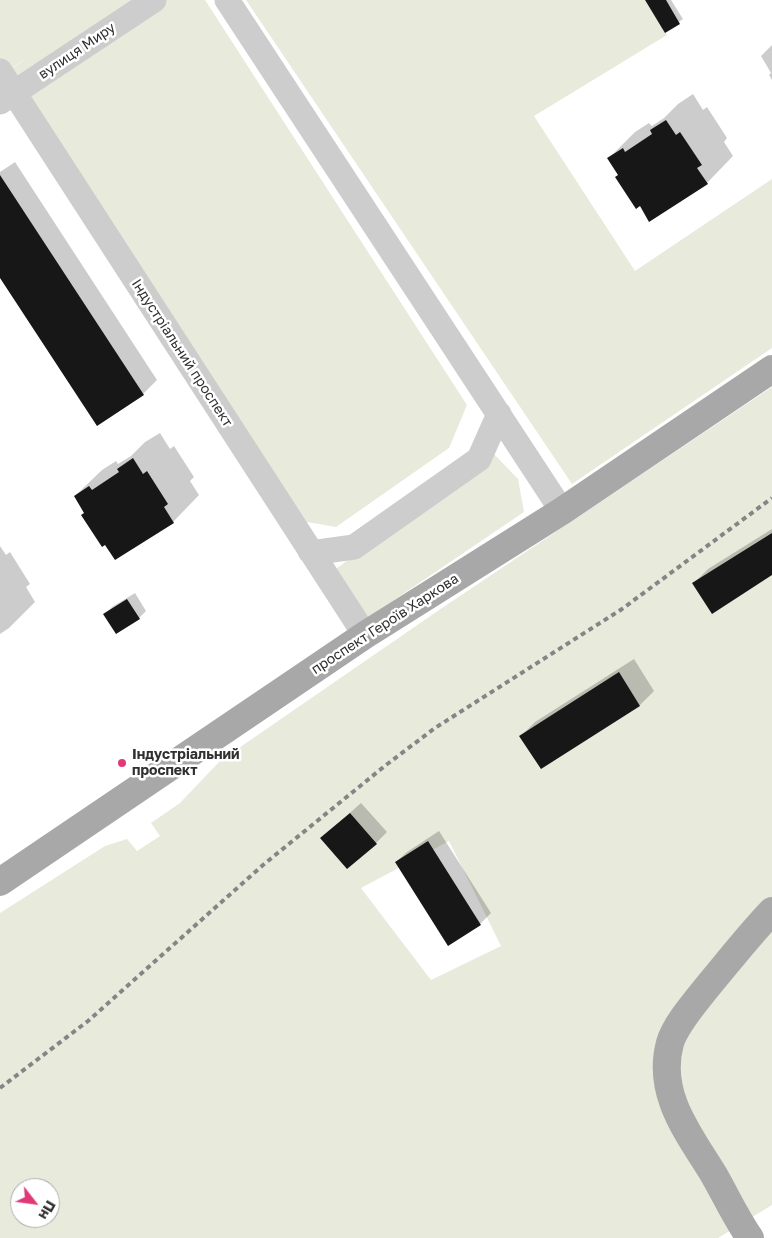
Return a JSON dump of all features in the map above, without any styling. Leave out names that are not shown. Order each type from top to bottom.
[{"type":"main road","name":"проспект Героїв Харкова","points":[[0,882],[365,635],[562,510],[772,369]]},
{"type":"main road","points":[[742,1236],[714,1175],[679,1120],[668,1086],[666,1061],[671,1041],[689,1010],[747,938],[772,911]]},
{"type":"street","name":"вулиця Миру","points":[[7,98],[154,0]]},
{"type":"street","points":[[227,0],[562,510]]},
{"type":"street","name":"Індустріальний проспект","points":[[0,72],[7,98],[365,635]]},
{"type":"street","points":[[310,551],[318,552],[354,547],[479,459],[499,414]]},
{"type":"shaded area","points":[[0,0],[205,0],[467,405],[449,448],[336,527],[290,519],[0,76],[31,56],[0,75]]},
{"type":"shaded area","points":[[246,0],[645,0],[667,35],[534,116],[635,271],[772,179],[772,348],[572,484]]},
{"type":"shaded area","points":[[772,387],[772,1205],[718,1238],[0,1238],[0,913],[105,846],[127,839],[137,851],[160,836],[151,823],[180,803],[220,761],[442,608]],"holes":[[[449,841],[501,946],[431,980],[361,888]]]},
{"type":"shaded area","points":[[493,453],[518,479],[524,512],[366,619],[333,571]]},
{"type":"building","points":[[645,0],[666,0],[680,24],[665,33]]},
{"type":"building","points":[[666,120],[676,135],[680,132],[702,165],[697,168],[708,184],[649,222],[640,206],[636,209],[615,177],[618,175],[607,158],[623,148],[625,152],[652,134],[650,130]]},
{"type":"building","points":[[0,175],[144,395],[97,426],[0,278]]},
{"type":"building","points":[[133,458],[143,474],[147,471],[168,504],[164,507],[174,523],[115,560],[105,545],[102,547],[81,515],[84,513],[74,496],[89,486],[92,490],[119,472],[117,469]]},
{"type":"building","points":[[772,533],[772,575],[712,614],[692,583]]},
{"type":"building","points":[[127,599],[140,619],[116,634],[103,614]]},
{"type":"building","points":[[619,672],[640,706],[541,769],[519,736]]},
{"type":"building","points":[[350,813],[377,844],[347,869],[320,838]]},
{"type":"building","points":[[428,841],[481,925],[448,946],[395,862]]},
{"type":"railway","points":[[0,1088],[88,1021],[263,865],[386,765],[435,728],[622,609],[772,498]]},
{"type":"place","name":"Індустріальний проспект","points":[[122,763]]}]
